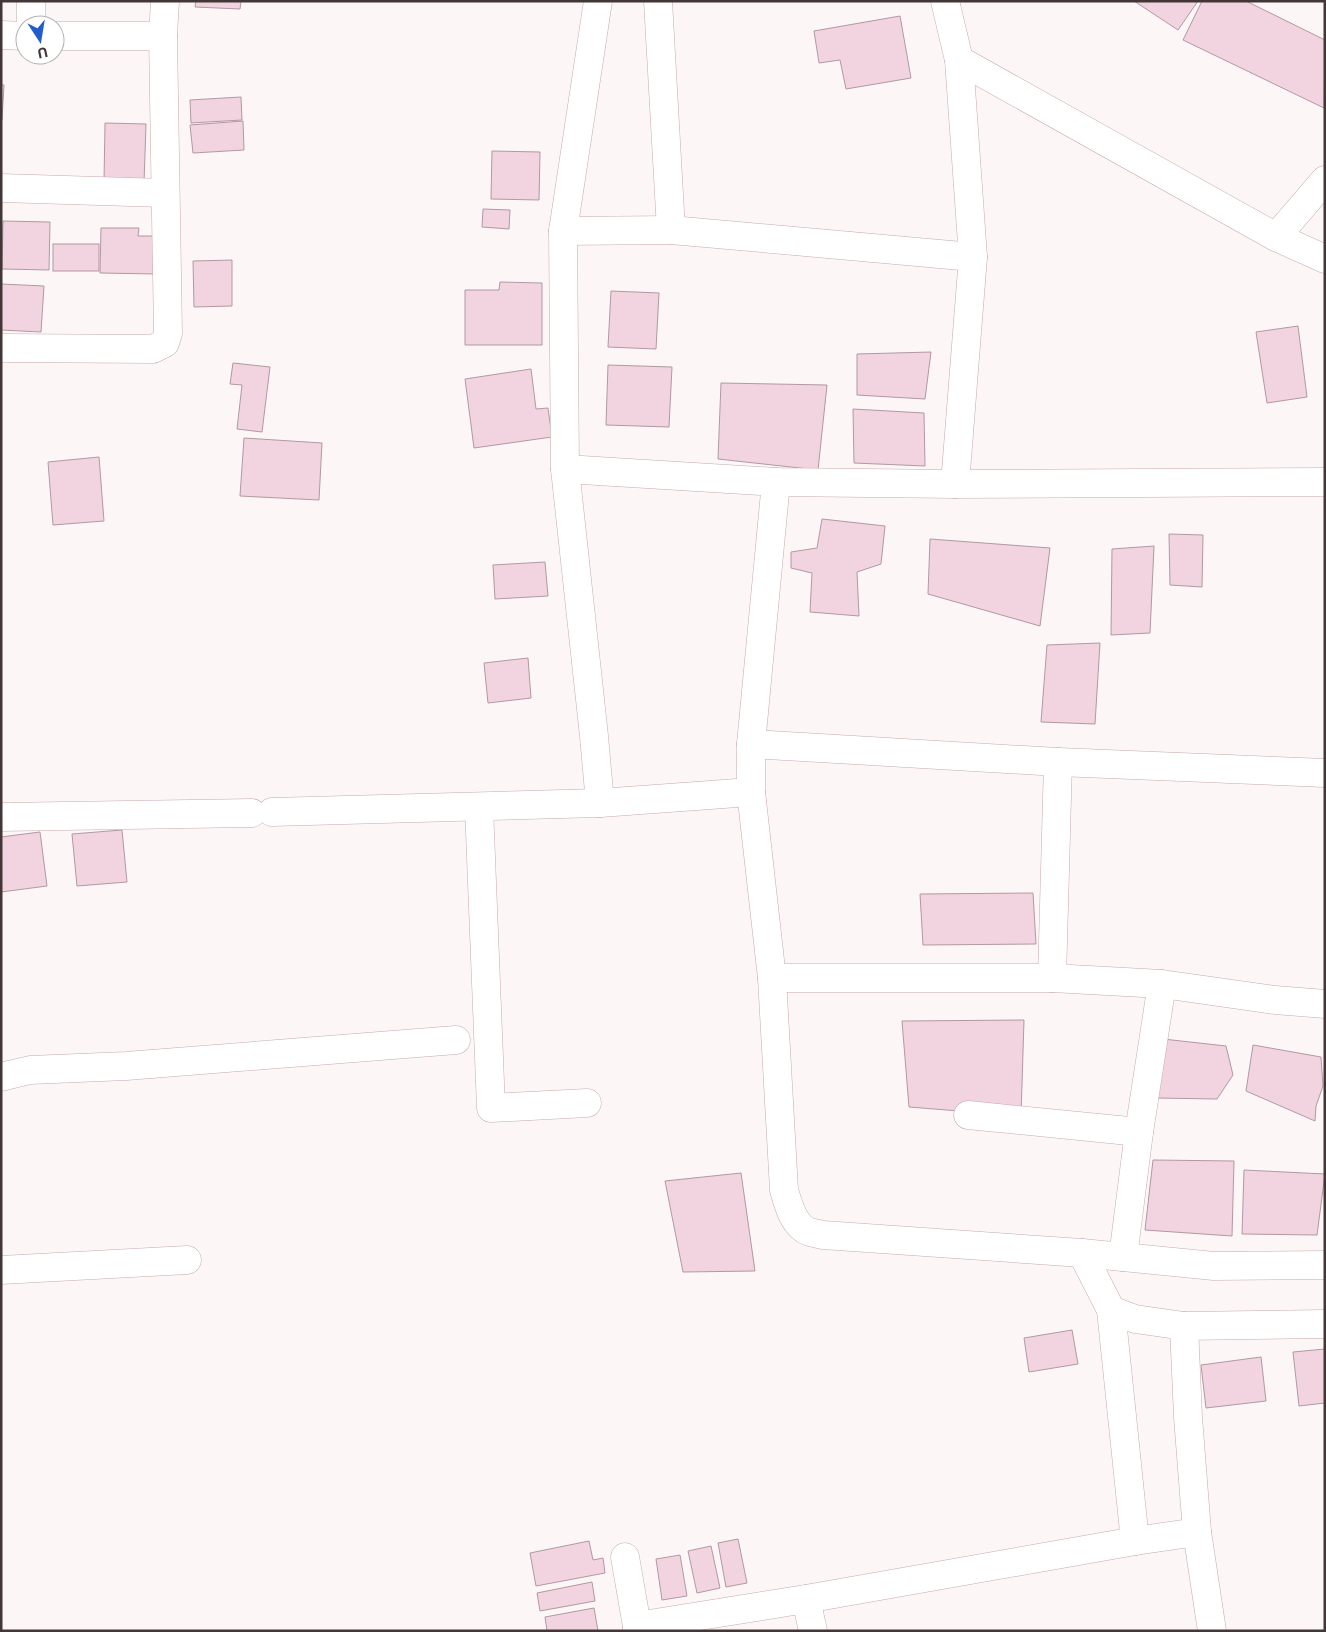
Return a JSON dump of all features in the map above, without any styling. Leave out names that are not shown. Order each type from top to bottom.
[{"type":"street","points":[[31,1],[31,15]]},
{"type":"street","points":[[1,348],[153,349],[165,343],[168,333],[162,36],[165,1]]},
{"type":"street","points":[[598,1],[563,231],[565,470],[600,803]]},
{"type":"street","points":[[658,1],[671,230]]},
{"type":"street","points":[[945,1],[959,60],[974,257],[955,484]]},
{"type":"street","points":[[1,35],[15,36]]},
{"type":"street","points":[[65,36],[162,36]]},
{"type":"street","points":[[959,60],[1276,236],[1325,259]]},
{"type":"street","points":[[1276,236],[1325,180]]},
{"type":"street","points":[[1,188],[164,193]]},
{"type":"street","points":[[563,231],[671,230],[974,257]]},
{"type":"street","points":[[565,470],[776,482],[955,484],[1325,482]]},
{"type":"street","points":[[776,482],[751,744],[751,792],[772,978],[784,1190],[796,1221],[805,1230],[823,1235],[1082,1253],[1214,1266],[1325,1265]]},
{"type":"street","points":[[751,744],[1058,762],[1325,774]]},
{"type":"street","points":[[1052,978],[1058,762]]},
{"type":"street","points":[[1,816],[262,813],[479,807],[600,803],[751,792]]},
{"type":"street","points":[[479,807],[490,1108],[587,1103]]},
{"type":"street","points":[[772,978],[1052,978],[1162,984],[1276,1000],[1325,1004]]},
{"type":"street","points":[[1123,1257],[1139,1132],[1162,984]]},
{"type":"street","points":[[1,1077],[30,1070],[126,1066],[456,1040]]},
{"type":"street","points":[[968,1114],[1139,1132]]},
{"type":"street","points":[[1082,1253],[1111,1310],[1135,1541]]},
{"type":"street","points":[[1,1270],[187,1260]]},
{"type":"street","points":[[1111,1310],[1134,1319],[1184,1326],[1325,1324]]},
{"type":"street","points":[[1184,1326],[1188,1417],[1197,1532],[1212,1631]]},
{"type":"street","points":[[625,1557],[637,1628],[1135,1541],[1197,1532]]},
{"type":"street","points":[[806,1599],[813,1631]]},
{"type":"building","points":[[196,1],[241,1],[240,9],[195,7]]},
{"type":"building","points":[[1134,1],[1198,1],[1178,30]]},
{"type":"building","points":[[1202,1],[1246,1],[1325,40],[1324,108],[1183,40]]},
{"type":"building","points":[[900,16],[911,78],[846,89],[840,60],[819,63],[814,31]]},
{"type":"building","points":[[1,85],[4,85],[2,120],[1,120]]},
{"type":"building","points":[[241,97],[242,120],[191,123],[190,100]]},
{"type":"building","points":[[243,121],[244,150],[193,153],[190,125]]},
{"type":"building","points":[[105,123],[146,124],[144,183],[104,182]]},
{"type":"building","points":[[492,151],[540,152],[539,200],[491,199]]},
{"type":"building","points":[[483,209],[510,210],[509,229],[482,227]]},
{"type":"building","points":[[3,221],[50,222],[49,270],[2,269]]},
{"type":"building","points":[[101,228],[139,228],[138,236],[157,236],[156,274],[100,273]]},
{"type":"building","points":[[53,244],[99,244],[99,271],[53,271]]},
{"type":"building","points":[[232,260],[232,306],[194,307],[193,261]]},
{"type":"building","points":[[500,282],[542,283],[542,345],[465,345],[465,290],[499,290]]},
{"type":"building","points":[[1,284],[44,286],[41,332],[1,330]]},
{"type":"building","points":[[611,291],[659,293],[656,349],[608,347]]},
{"type":"building","points":[[1298,326],[1307,397],[1267,403],[1256,332]]},
{"type":"building","points":[[931,352],[925,399],[857,395],[857,354]]},
{"type":"building","points":[[233,363],[270,367],[262,432],[237,429],[242,385],[230,384]]},
{"type":"building","points":[[608,365],[672,367],[669,427],[606,425]]},
{"type":"building","points":[[531,369],[536,409],[548,408],[552,437],[474,448],[465,379]]},
{"type":"building","points":[[721,383],[827,385],[818,470],[718,459]]},
{"type":"building","points":[[853,409],[924,413],[925,466],[854,463]]},
{"type":"building","points":[[244,438],[322,443],[319,500],[240,496]]},
{"type":"building","points":[[99,457],[104,521],[53,525],[48,462]]},
{"type":"building","points":[[822,519],[885,526],[881,564],[857,572],[859,616],[810,612],[812,573],[791,568],[791,552],[817,548]]},
{"type":"building","points":[[1169,534],[1203,535],[1202,587],[1170,585]]},
{"type":"building","points":[[930,539],[1050,548],[1040,626],[928,594]]},
{"type":"building","points":[[1154,546],[1150,633],[1111,635],[1112,549]]},
{"type":"building","points":[[545,562],[548,596],[495,599],[493,565]]},
{"type":"building","points":[[1100,643],[1095,724],[1041,722],[1047,645]]},
{"type":"building","points":[[528,658],[531,698],[488,703],[484,663]]},
{"type":"building","points":[[122,830],[127,882],[77,886],[72,834]]},
{"type":"building","points":[[40,832],[47,886],[1,892],[1,837]]},
{"type":"building","points":[[1033,893],[1036,944],[923,945],[920,894]]},
{"type":"building","points":[[1024,1020],[1021,1116],[909,1107],[902,1021]]},
{"type":"building","points":[[1163,1039],[1226,1046],[1233,1075],[1217,1099],[1156,1098]]},
{"type":"building","points":[[1253,1045],[1321,1057],[1323,1086],[1316,1106],[1315,1121],[1246,1091]]},
{"type":"building","points":[[1153,1160],[1234,1161],[1232,1236],[1145,1230]]},
{"type":"building","points":[[1244,1170],[1325,1174],[1317,1235],[1242,1234]]},
{"type":"building","points":[[741,1173],[755,1271],[683,1272],[665,1181]]},
{"type":"building","points":[[1072,1330],[1078,1364],[1029,1372],[1024,1338]]},
{"type":"building","points":[[1325,1349],[1325,1403],[1299,1406],[1293,1352]]},
{"type":"building","points":[[1261,1357],[1266,1401],[1206,1408],[1201,1365]]},
{"type":"building","points":[[738,1539],[747,1583],[726,1587],[718,1543]]},
{"type":"building","points":[[589,1541],[593,1560],[603,1558],[605,1573],[536,1586],[530,1553]]},
{"type":"building","points":[[711,1546],[720,1588],[697,1593],[688,1551]]},
{"type":"building","points":[[680,1555],[687,1596],[662,1600],[656,1559]]},
{"type":"building","points":[[592,1582],[595,1601],[540,1611],[537,1593]]},
{"type":"building","points":[[594,1608],[598,1631],[547,1631],[545,1617]]}]
